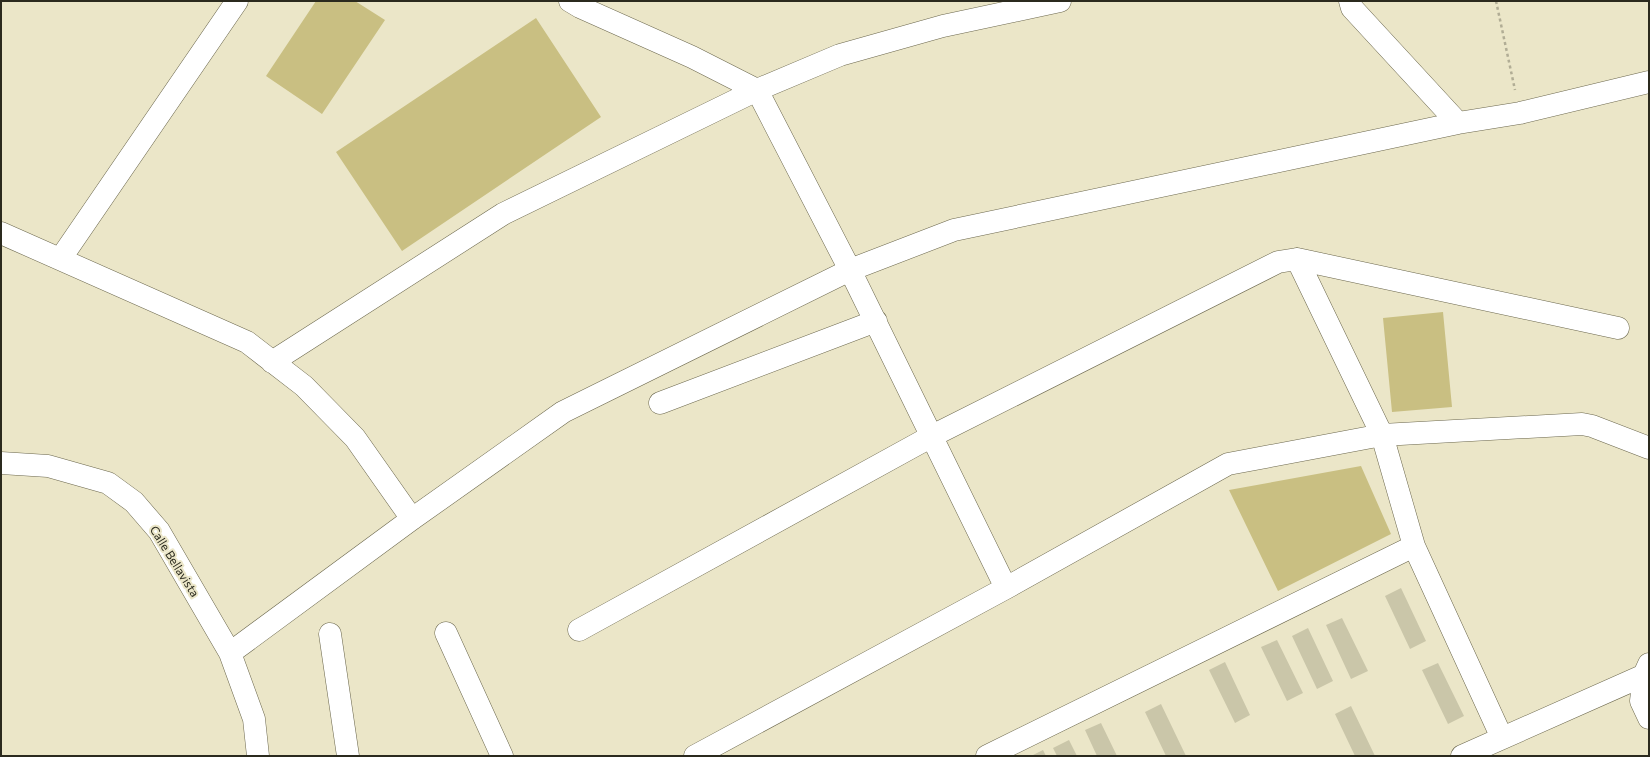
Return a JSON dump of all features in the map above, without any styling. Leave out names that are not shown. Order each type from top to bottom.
[{"type":"street","points":[[61,258],[237,1]]},
{"type":"street","points":[[570,1],[580,7],[692,57],[757,90],[876,321],[1006,588]]},
{"type":"street","points":[[272,362],[503,214],[757,90],[840,55],[943,26],[1060,1]]},
{"type":"street","points":[[1350,1],[1352,8],[1458,122]]},
{"type":"street","points":[[230,652],[412,519],[563,412],[850,270],[954,230],[1458,122],[1520,113],[1649,82]]},
{"type":"street","points":[[1,233],[61,258],[247,342],[304,386],[355,438],[412,519]]},
{"type":"street","points":[[579,630],[932,436],[1278,262],[1297,259],[1618,328]]},
{"type":"street","points":[[1297,259],[1382,435],[1414,546],[1502,738]]},
{"type":"street","points":[[660,403],[876,321]]},
{"type":"street","points":[[695,756],[1006,588],[1228,464],[1382,435],[1582,424],[1592,426],[1649,448]]},
{"type":"street","name":"Calle Bellavista","points":[[1,463],[48,466],[108,483],[134,502],[159,531],[230,652],[254,719],[258,756]]},
{"type":"street","points":[[987,756],[1414,546]]},
{"type":"street","points":[[446,633],[502,756]]},
{"type":"street","points":[[330,634],[348,756]]},
{"type":"street","points":[[1462,756],[1647,671]]},
{"type":"street","points":[[1647,671],[1641,701],[1649,718]]},
{"type":"path","points":[[1496,1],[1520,113]]},
{"type":"shaded area","points":[[316,1],[355,1],[385,20],[322,114],[266,76]]},
{"type":"shaded area","points":[[536,18],[601,117],[402,251],[336,152]]},
{"type":"shaded area","points":[[1443,312],[1452,407],[1392,412],[1383,318]]},
{"type":"shaded area","points":[[1361,466],[1391,534],[1278,591],[1229,490]]},
{"type":"building","points":[[1401,588],[1426,641],[1410,649],[1385,596]]},
{"type":"building","points":[[1342,618],[1368,671],[1351,679],[1326,625]]},
{"type":"building","points":[[1308,628],[1333,681],[1317,689],[1292,636]]},
{"type":"building","points":[[1277,640],[1303,693],[1287,701],[1261,647]]},
{"type":"building","points":[[1225,662],[1250,715],[1235,723],[1209,670]]},
{"type":"building","points":[[1438,663],[1464,716],[1448,724],[1422,670]]},
{"type":"building","points":[[1161,704],[1186,756],[1166,756],[1145,712]]},
{"type":"building","points":[[1351,706],[1375,756],[1355,756],[1335,714]]},
{"type":"building","points":[[1101,723],[1117,756],[1097,756],[1085,730]]},
{"type":"building","points":[[1069,740],[1077,756],[1057,756],[1053,748]]},
{"type":"building","points":[[1043,750],[1046,756],[1031,756]]}]
